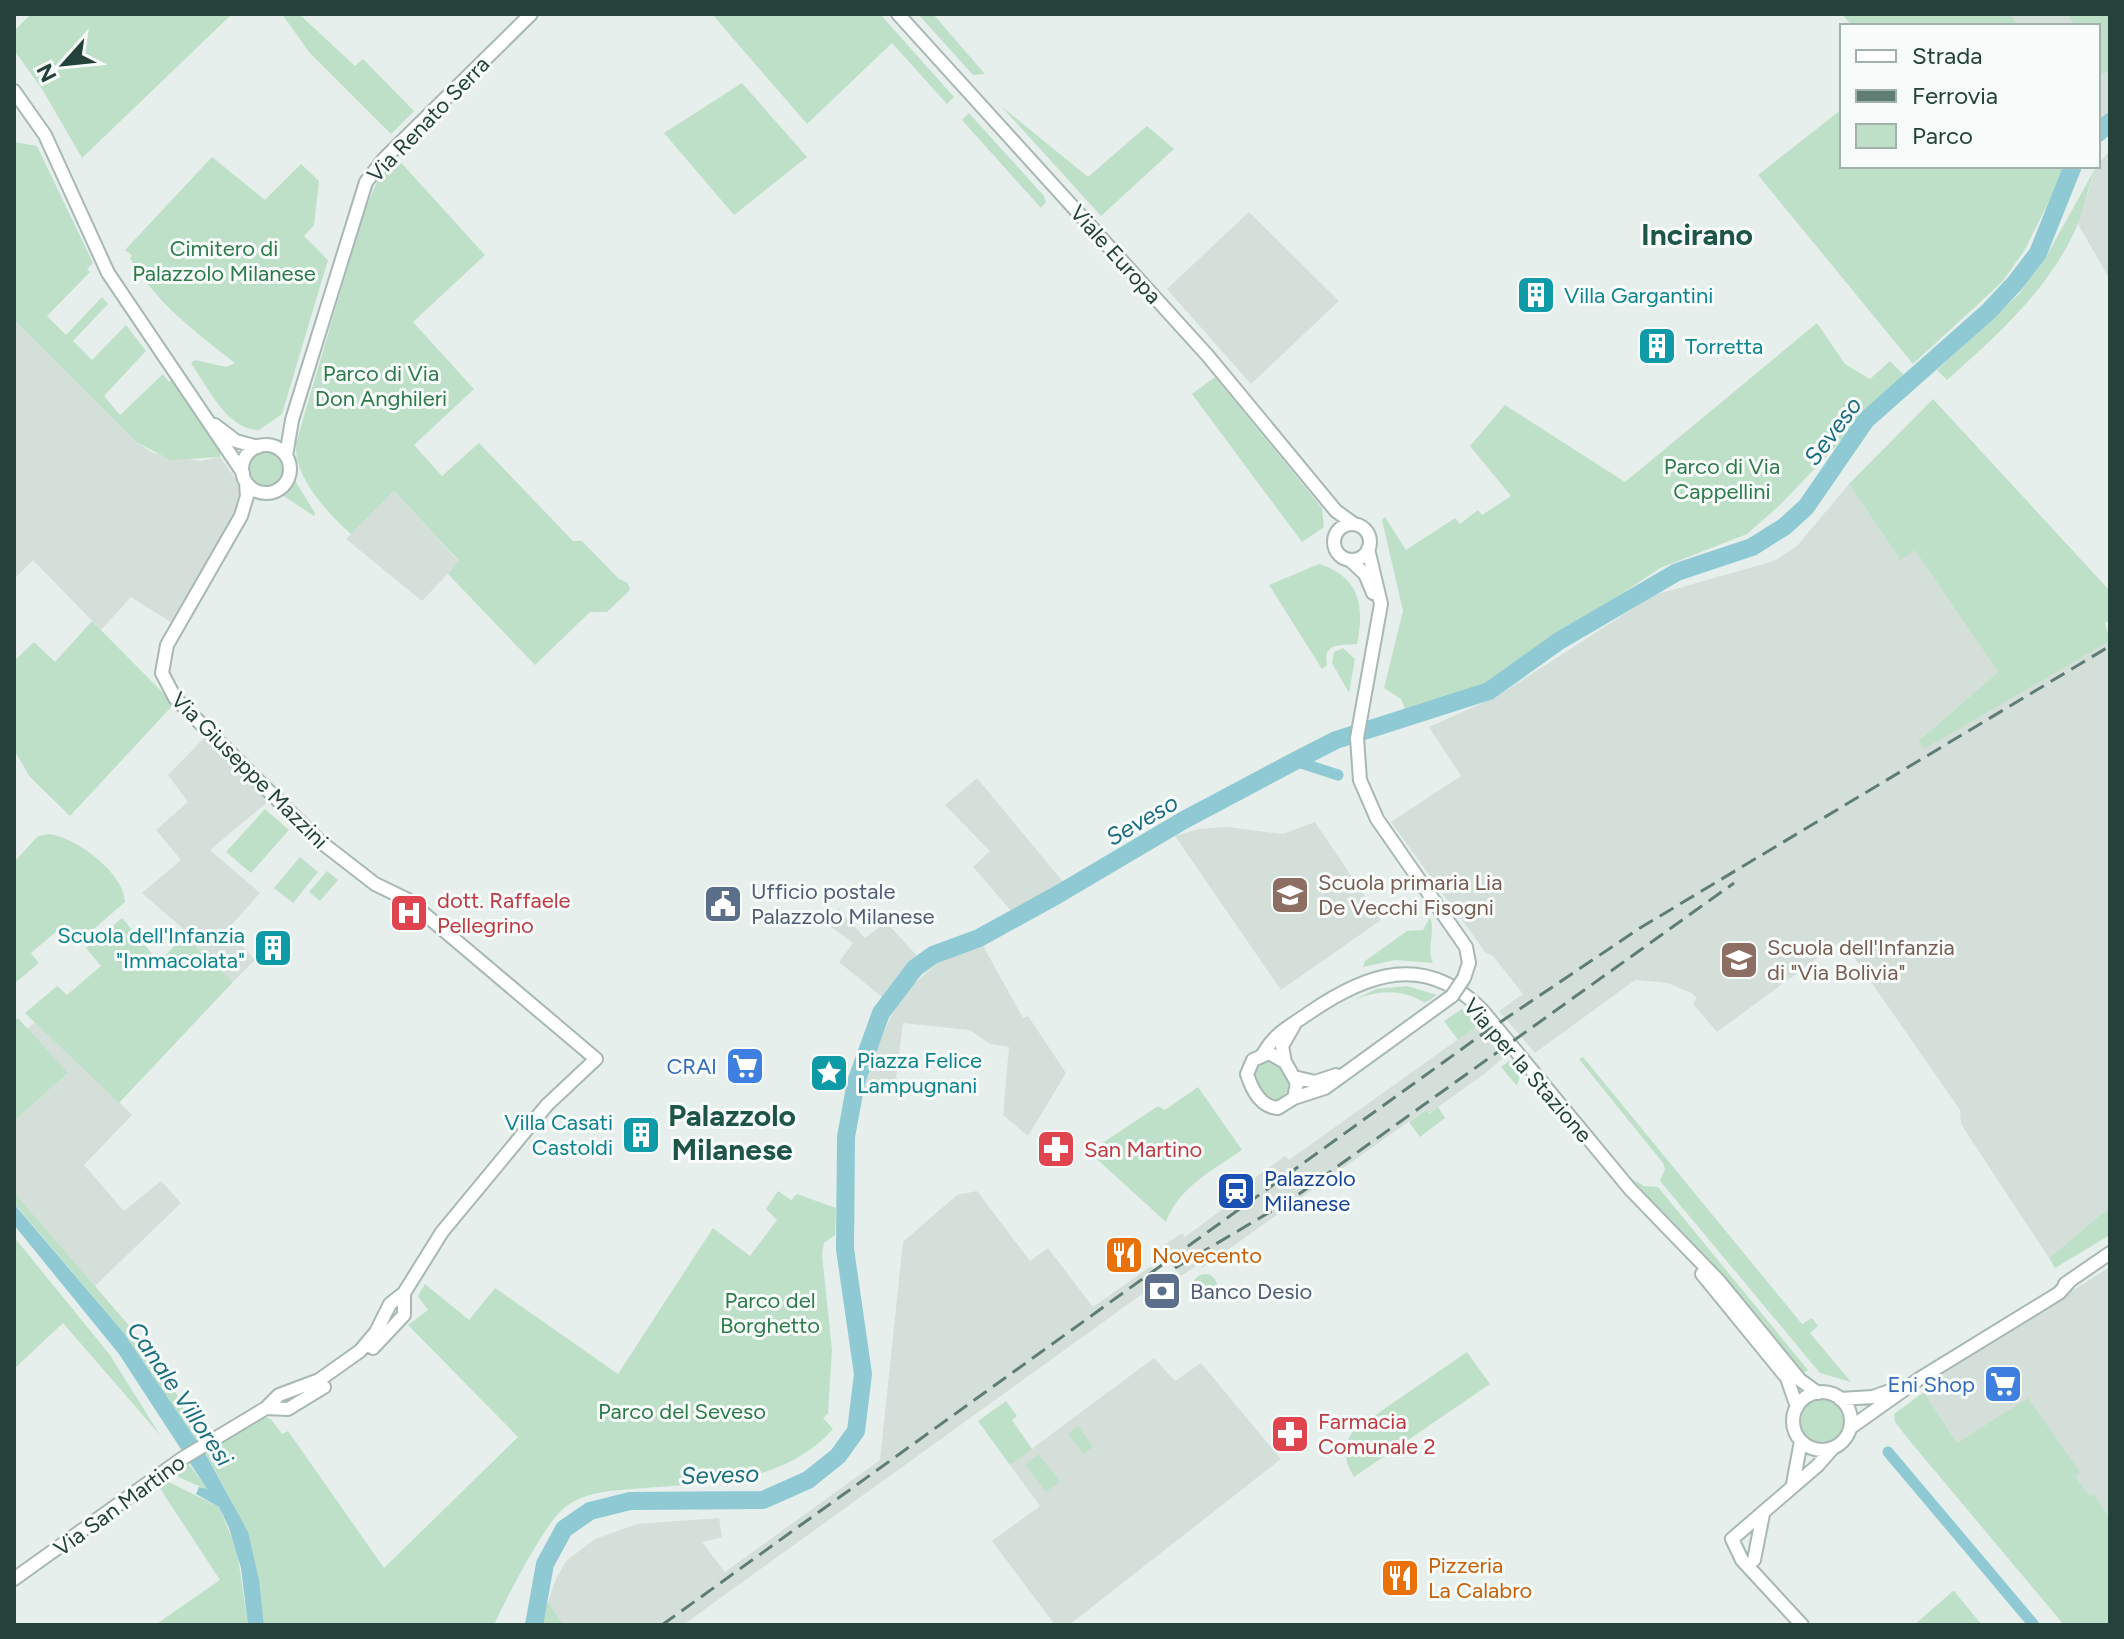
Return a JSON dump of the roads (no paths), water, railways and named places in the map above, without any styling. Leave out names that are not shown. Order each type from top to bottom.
[{"type":"street","name":"Via Renato Serra","points":[[286,456],[292,420],[366,182],[384,159],[531,14]]},
{"type":"street","name":"Viale Europa","points":[[898,14],[1208,356],[1328,501],[1354,524]]},
{"type":"street","points":[[14,91],[45,135],[108,273],[244,478],[266,494],[286,483],[291,467],[286,456],[228,436],[201,411]]},
{"type":"street","name":"Via Renato Serra","points":[[262,446],[279,438],[292,420]]},
{"type":"street","points":[[244,478],[244,461],[262,446]]},
{"type":"street","name":"Via Giuseppe Mazzini","points":[[244,478],[247,496],[241,516],[167,645],[162,673],[169,690],[317,839],[375,884],[408,900],[596,1059]]},
{"type":"street","name":"Via Giuseppe Mazzini","points":[[241,516],[266,494]]},
{"type":"street","name":"Viale Europa","points":[[1328,501],[1335,534]]},
{"type":"street","points":[[1285,1062],[1275,1054],[1263,1054],[1250,1064],[1247,1074],[1262,1102],[1278,1108],[1294,1098],[1325,1088],[1450,998],[1465,974],[1466,947],[1370,809],[1360,780],[1357,749],[1379,616],[1380,595],[1368,549],[1367,532],[1354,524],[1343,526],[1335,534],[1336,550],[1350,560],[1368,581],[1379,616]]},
{"type":"street","points":[[1350,560],[1361,557],[1368,549]]},
{"type":"street","name":"Via per la Stazione","points":[[1263,1054],[1274,1036],[1346,989],[1382,975],[1421,975],[1459,991],[1482,1010],[1684,1248],[1787,1378],[1797,1407]]},
{"type":"street","points":[[1294,1098],[1298,1088],[1285,1062],[1282,1046],[1296,1022]]},
{"type":"street","name":"Via San Martino","points":[[14,1579],[202,1446],[266,1408],[291,1408],[361,1360],[404,1315],[404,1293],[442,1232],[547,1105],[596,1059]]},
{"type":"street","points":[[1294,1077],[1315,1082],[1347,1071]]},
{"type":"street","name":"Via per la Stazione","points":[[1684,1248],[1719,1281],[1800,1380],[1818,1393]]},
{"type":"street","points":[[2086,1272],[2110,1253]]},
{"type":"street","points":[[1736,1535],[1792,1488],[1844,1439],[1850,1428],[1919,1379],[2059,1293],[2069,1282],[2110,1260]]},
{"type":"street","points":[[1792,1488],[1799,1470],[1801,1441],[1793,1424],[1797,1407],[1807,1396],[1818,1393],[1840,1399],[1873,1397],[1919,1379]]},
{"type":"street","points":[[1840,1399],[1849,1412],[1850,1428]]},
{"type":"street","points":[[1801,1441],[1815,1449],[1833,1448]]},
{"type":"street","points":[[1754,1560],[1757,1531],[1765,1511]]},
{"type":"street","points":[[1736,1535],[1754,1560],[1758,1574]]},
{"type":"street","points":[[1736,1535],[1742,1560],[1802,1625]]},
{"type":"water","points":[[14,1204],[123,1332],[205,1453],[248,1532],[259,1580],[264,1625],[248,1625],[241,1568],[219,1507],[196,1494],[199,1487],[207,1489],[119,1354],[14,1225]]},
{"type":"waterway","name":"Seveso","points":[[2100,131],[2110,122]]},
{"type":"waterway","name":"Seveso","points":[[534,1625],[545,1564],[564,1529],[590,1511],[630,1501],[763,1500],[808,1480],[838,1456],[856,1431],[863,1374],[845,1249],[846,1137],[856,1082],[881,1013],[915,968],[933,955],[979,938],[1184,820],[1336,740],[1489,691],[1559,641],[1677,572],[1752,547],[1784,527],[1806,507],[1866,420],[1989,311],[2016,282],[2038,253],[2072,168]]},
{"type":"waterway","points":[[1295,761],[1338,775]]},
{"type":"waterway","points":[[1888,1452],[2034,1625]]},
{"type":"railway","points":[[662,1625],[1484,1033],[1640,928],[2110,646]]},
{"type":"railway","points":[[1175,1268],[1292,1199],[1734,883]]},
{"type":"place","name":"Villa Gargantini","points":[[1536,295]]},
{"type":"place","name":"Torretta","points":[[1657,346]]},
{"type":"place","name":"Scuola primaria Lia De Vecchi Fisogni","points":[[1290,895]]},
{"type":"place","name":"Ufficio postale Palazzolo Milanese","points":[[723,904]]},
{"type":"place","name":"dott. Raffaele Pellegrino","points":[[409,913]]},
{"type":"place","name":"Scuola dell'Infanzia \"Immacolata\"","points":[[273,948]]},
{"type":"place","name":"Scuola dell'Infanzia di \"Via Bolivia\"","points":[[1739,960]]},
{"type":"place","name":"CRAI","points":[[745,1066]]},
{"type":"place","name":"Piazza Felice Lampugnani","points":[[829,1073]]},
{"type":"place","name":"Villa Casati Castoldi","points":[[641,1135]]},
{"type":"place","name":"San Martino","points":[[1056,1149]]},
{"type":"place","name":"Palazzolo Milanese","points":[[1236,1191]]},
{"type":"place","name":"Novecento","points":[[1124,1255]]},
{"type":"place","name":"Banco Desio","points":[[1162,1291]]},
{"type":"place","name":"Eni Shop","points":[[2003,1384]]},
{"type":"place","name":"Farmacia Comunale 2","points":[[1290,1434]]},
{"type":"place","name":"Pizzeria La Calabro","points":[[1400,1578]]},
{"type":"district","name":"Incirano","points":[[1697,235]]},
{"type":"district","name":"Palazzolo Milanese","points":[[732,1133]]},
{"type":"park label","name":"Cimitero di Palazzolo Milanese","points":[[224,260]]},
{"type":"park label","name":"Parco di Via Don Anghileri","points":[[381,386]]},
{"type":"park label","name":"Parco di Via Cappellini","points":[[1722,478]]},
{"type":"park label","name":"Parco del Borghetto","points":[[770,1312]]},
{"type":"park label","name":"Parco del Seveso","points":[[682,1411]]},
{"type":"water label","name":"Canale Villoresi","points":[[180,1394]]}]
